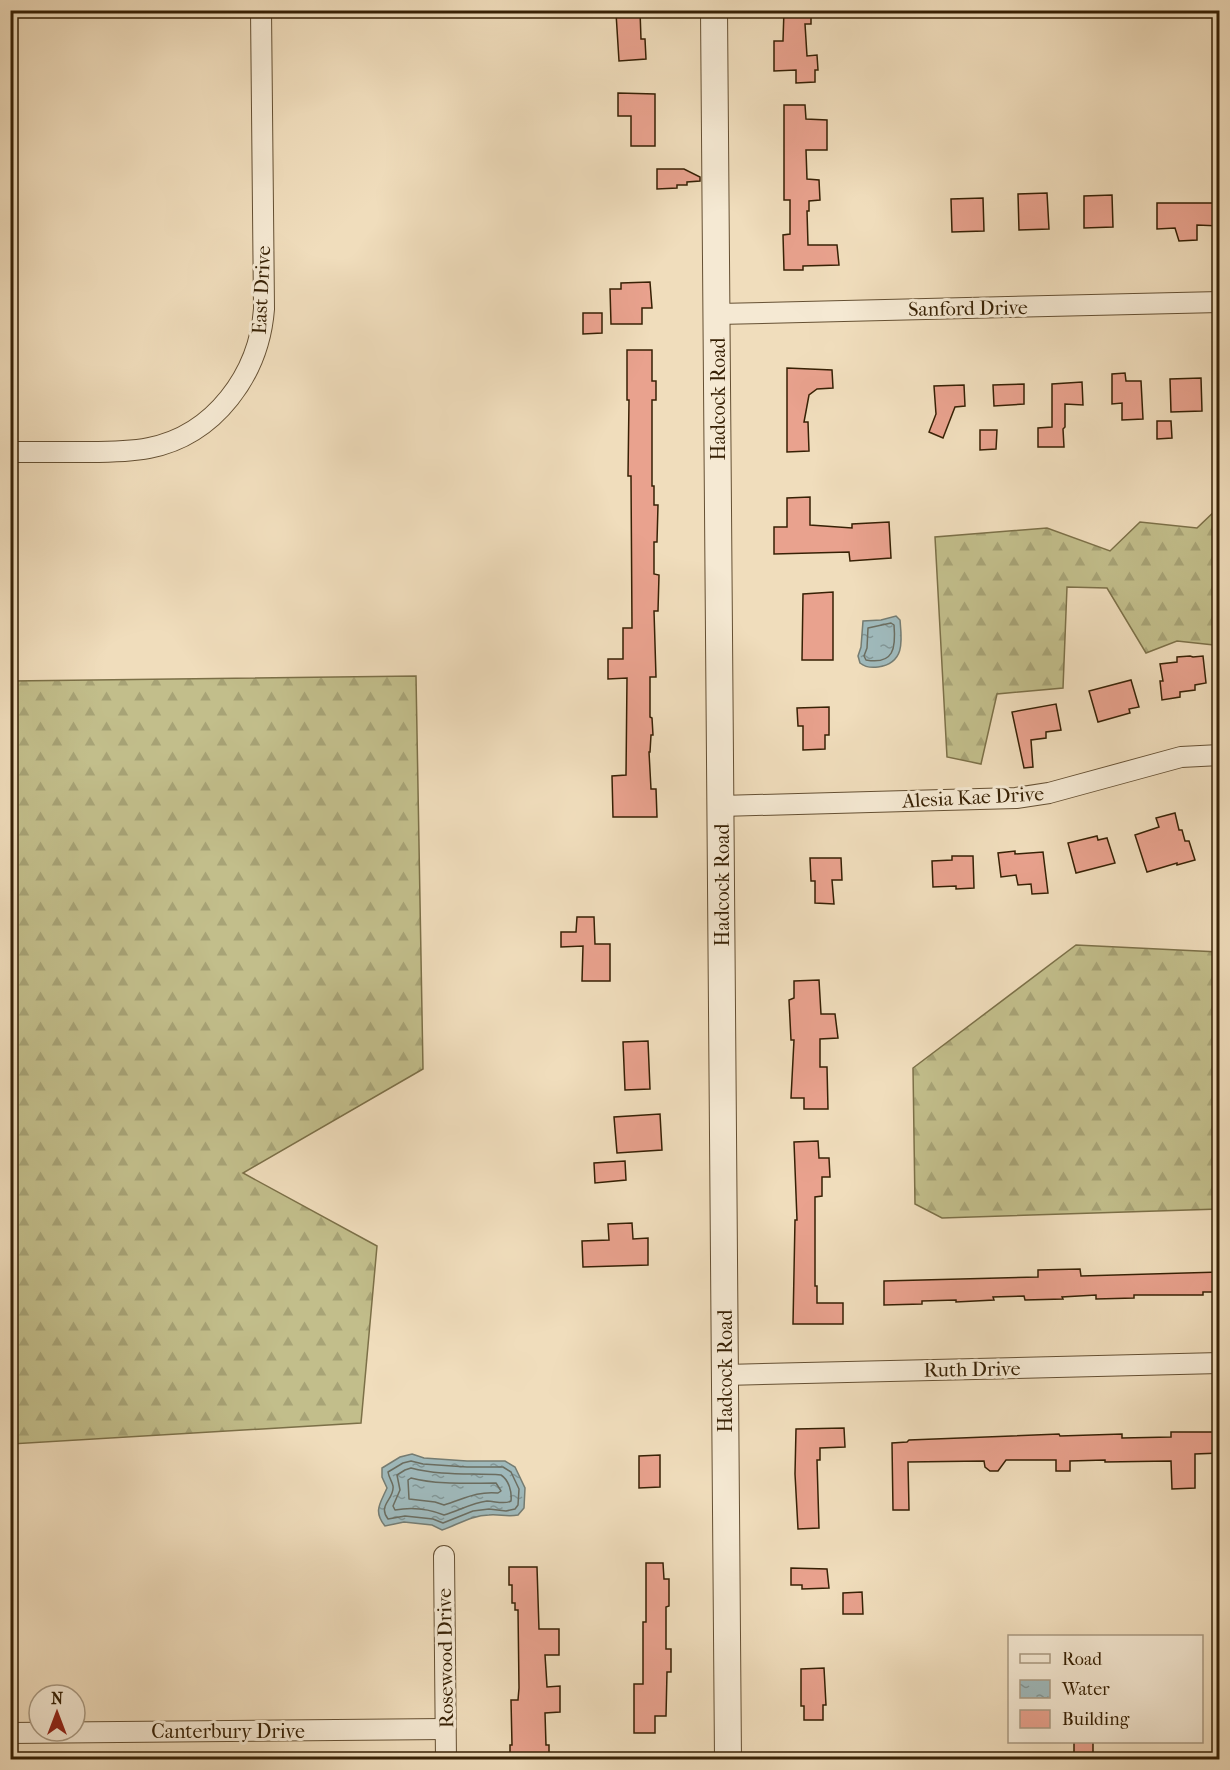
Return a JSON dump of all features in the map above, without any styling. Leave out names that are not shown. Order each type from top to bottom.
[{"type":"street","name":"East Drive","points":[[10,452],[129,452],[173,441],[196,429],[216,413],[232,396],[247,373],[257,349],[264,309],[261,10]]},
{"type":"street","name":"Hadcock Road","points":[[714,10],[728,1760]]},
{"type":"street","name":"Sanford Drive","points":[[717,314],[1220,302]]},
{"type":"street","name":"Alesia Kae Drive","points":[[721,806],[1016,798],[1049,793],[1180,757],[1220,755]]},
{"type":"street","name":"Ruth Drive","points":[[725,1375],[1220,1363]]},
{"type":"street","name":"Rosewood Drive","points":[[444,1556],[446,1760]]},
{"type":"street","name":"Canterbury Drive","points":[[10,1733],[446,1729]]},
{"type":"green space","points":[[1219,507],[1219,648],[1214,645],[1177,641],[1146,653],[1107,588],[1067,587],[1063,688],[997,694],[981,764],[947,757],[935,537],[1047,528],[1110,551],[1140,522],[1197,528]]},
{"type":"green space","points":[[416,676],[423,1069],[243,1173],[377,1246],[361,1423],[11,1444],[11,681]]},
{"type":"green space","points":[[1076,945],[1219,952],[1219,1209],[942,1218],[915,1204],[913,1068]]},
{"type":"water","points":[[896,616],[900,620],[901,636],[897,656],[887,665],[878,667],[868,667],[860,663],[858,656],[863,621]]},
{"type":"water","points":[[412,1454],[424,1458],[505,1461],[515,1467],[525,1488],[524,1508],[518,1515],[483,1515],[442,1530],[432,1525],[404,1522],[385,1526],[379,1516],[380,1503],[387,1488],[382,1477],[382,1468],[400,1457]]},
{"type":"building","points":[[784,10],[811,10],[811,24],[805,24],[807,56],[817,55],[818,70],[815,70],[815,82],[796,83],[796,70],[774,71],[774,41],[783,41]]},
{"type":"building","points":[[640,11],[641,39],[645,39],[646,59],[619,61],[616,13]]},
{"type":"building","points":[[618,93],[655,94],[655,146],[631,146],[631,116],[618,116]]},
{"type":"building","points":[[784,105],[805,105],[806,119],[827,120],[827,150],[806,150],[807,179],[819,180],[820,200],[809,201],[808,245],[837,245],[839,265],[803,266],[803,270],[784,270],[783,235],[790,234],[790,200],[784,200]]},
{"type":"building","points":[[657,169],[684,169],[700,177],[700,181],[677,185],[677,188],[657,189]]},
{"type":"building","points":[[1047,193],[1049,229],[1019,230],[1018,194]]},
{"type":"building","points":[[1112,195],[1113,227],[1084,228],[1084,196]]},
{"type":"building","points":[[983,198],[984,231],[952,232],[951,199]]},
{"type":"building","points":[[1157,203],[1220,203],[1220,226],[1197,225],[1197,240],[1179,241],[1175,228],[1157,229]]},
{"type":"building","points":[[650,282],[652,308],[642,308],[642,324],[611,324],[610,289],[621,289],[621,283]]},
{"type":"building","points":[[583,313],[602,313],[602,333],[583,334]]},
{"type":"building","points":[[627,350],[652,350],[652,381],[656,381],[656,400],[652,400],[652,486],[654,486],[654,505],[658,505],[657,542],[654,542],[654,574],[659,575],[658,611],[654,611],[656,677],[650,677],[650,717],[652,718],[653,735],[651,735],[649,752],[651,789],[656,789],[657,817],[613,817],[612,776],[626,775],[627,678],[608,679],[608,659],[623,659],[623,628],[632,628]]},
{"type":"building","points":[[787,368],[832,370],[833,388],[817,389],[809,395],[804,422],[808,422],[809,451],[787,452]]},
{"type":"building","points":[[1125,373],[1126,381],[1141,381],[1143,419],[1122,420],[1122,403],[1112,404],[1112,374]]},
{"type":"building","points":[[1201,378],[1202,411],[1171,412],[1170,379]]},
{"type":"building","points":[[1082,382],[1083,405],[1065,404],[1064,447],[1038,447],[1038,428],[1052,427],[1052,384]]},
{"type":"building","points":[[1024,384],[1024,404],[994,406],[993,385]]},
{"type":"building","points":[[964,385],[965,406],[955,407],[943,438],[929,432],[936,414],[934,386]]},
{"type":"building","points":[[1157,421],[1171,421],[1172,438],[1157,439]]},
{"type":"building","points":[[980,430],[997,430],[996,449],[980,450]]},
{"type":"building","points":[[810,497],[810,525],[852,528],[852,524],[889,522],[891,558],[850,561],[849,552],[774,554],[774,527],[787,527],[787,498]]},
{"type":"building","points":[[833,592],[833,660],[802,660],[803,594]]},
{"type":"building","points":[[1203,656],[1206,683],[1195,685],[1195,690],[1180,692],[1180,697],[1162,700],[1160,681],[1163,681],[1160,664],[1177,662],[1177,657]]},
{"type":"building","points":[[1131,680],[1139,707],[1129,709],[1130,713],[1098,722],[1089,691]]},
{"type":"building","points":[[1056,704],[1061,730],[1046,732],[1046,738],[1031,740],[1033,767],[1024,768],[1012,712]]},
{"type":"building","points":[[829,707],[829,735],[825,735],[825,749],[803,750],[803,726],[798,726],[797,708]]},
{"type":"building","points":[[1175,813],[1179,830],[1182,830],[1185,841],[1189,841],[1195,860],[1147,872],[1135,835],[1159,827],[1156,818]]},
{"type":"building","points":[[1097,836],[1098,840],[1107,838],[1115,863],[1076,873],[1068,843]]},
{"type":"building","points":[[1015,851],[1015,854],[1043,852],[1048,893],[1032,894],[1031,884],[1018,885],[1016,875],[1001,877],[998,853]]},
{"type":"building","points":[[952,856],[973,856],[974,888],[933,887],[932,861],[952,860]]},
{"type":"building","points":[[810,858],[841,858],[842,880],[832,880],[834,904],[815,903],[815,881],[811,881]]},
{"type":"building","points":[[577,917],[594,917],[595,944],[610,944],[610,981],[582,981],[583,946],[561,947],[561,932],[576,932]]},
{"type":"building","points":[[819,980],[821,1014],[835,1014],[838,1038],[820,1039],[820,1067],[827,1067],[828,1109],[804,1109],[804,1098],[791,1098],[794,1040],[791,1040],[789,1000],[794,998],[794,981]]},
{"type":"building","points":[[648,1041],[650,1089],[625,1090],[623,1042]]},
{"type":"building","points":[[660,1114],[662,1150],[617,1153],[614,1117]]},
{"type":"building","points":[[818,1141],[819,1158],[829,1158],[830,1177],[822,1177],[822,1196],[815,1197],[817,1303],[843,1303],[843,1324],[793,1324],[795,1220],[797,1220],[794,1142]]},
{"type":"building","points":[[625,1161],[626,1180],[595,1183],[594,1163]]},
{"type":"building","points":[[632,1223],[633,1239],[648,1238],[648,1265],[583,1267],[582,1241],[609,1240],[608,1224]]},
{"type":"building","points":[[1080,1269],[1081,1276],[1220,1272],[1220,1292],[1203,1292],[1203,1295],[1134,1295],[1134,1298],[1096,1299],[1096,1295],[1025,1300],[1024,1296],[993,1297],[994,1300],[922,1301],[922,1304],[884,1305],[884,1281],[1038,1277],[1038,1270]]},
{"type":"building","points":[[844,1428],[845,1447],[820,1448],[820,1460],[817,1460],[819,1528],[798,1529],[795,1474],[796,1429]]},
{"type":"building","points":[[1171,1432],[1220,1432],[1220,1453],[1195,1454],[1195,1488],[1172,1489],[1171,1461],[1070,1461],[1070,1471],[1056,1471],[1056,1460],[1006,1460],[998,1471],[990,1471],[985,1467],[984,1461],[908,1462],[909,1510],[893,1510],[892,1443],[909,1440],[1059,1434],[1060,1436],[1122,1434],[1122,1438],[1171,1437]]},
{"type":"building","points":[[660,1455],[660,1487],[639,1488],[639,1456]]},
{"type":"building","points":[[646,1563],[663,1563],[664,1579],[669,1579],[666,1649],[671,1649],[671,1672],[667,1672],[666,1716],[655,1716],[655,1733],[634,1733],[634,1684],[643,1684]]},
{"type":"building","points":[[509,1567],[537,1567],[539,1629],[559,1629],[559,1655],[545,1655],[547,1687],[560,1686],[560,1712],[545,1713],[549,1760],[510,1760],[511,1700],[518,1700],[519,1688],[518,1610],[515,1610],[515,1603],[512,1603]]},
{"type":"building","points":[[791,1568],[827,1569],[829,1588],[802,1589],[802,1585],[791,1585]]},
{"type":"building","points":[[862,1592],[863,1614],[843,1614],[843,1593]]},
{"type":"building","points":[[824,1668],[826,1705],[823,1705],[823,1720],[804,1720],[804,1706],[801,1706],[801,1669]]},
{"type":"building","points":[[1074,1743],[1093,1743],[1093,1757],[1074,1757]]}]
